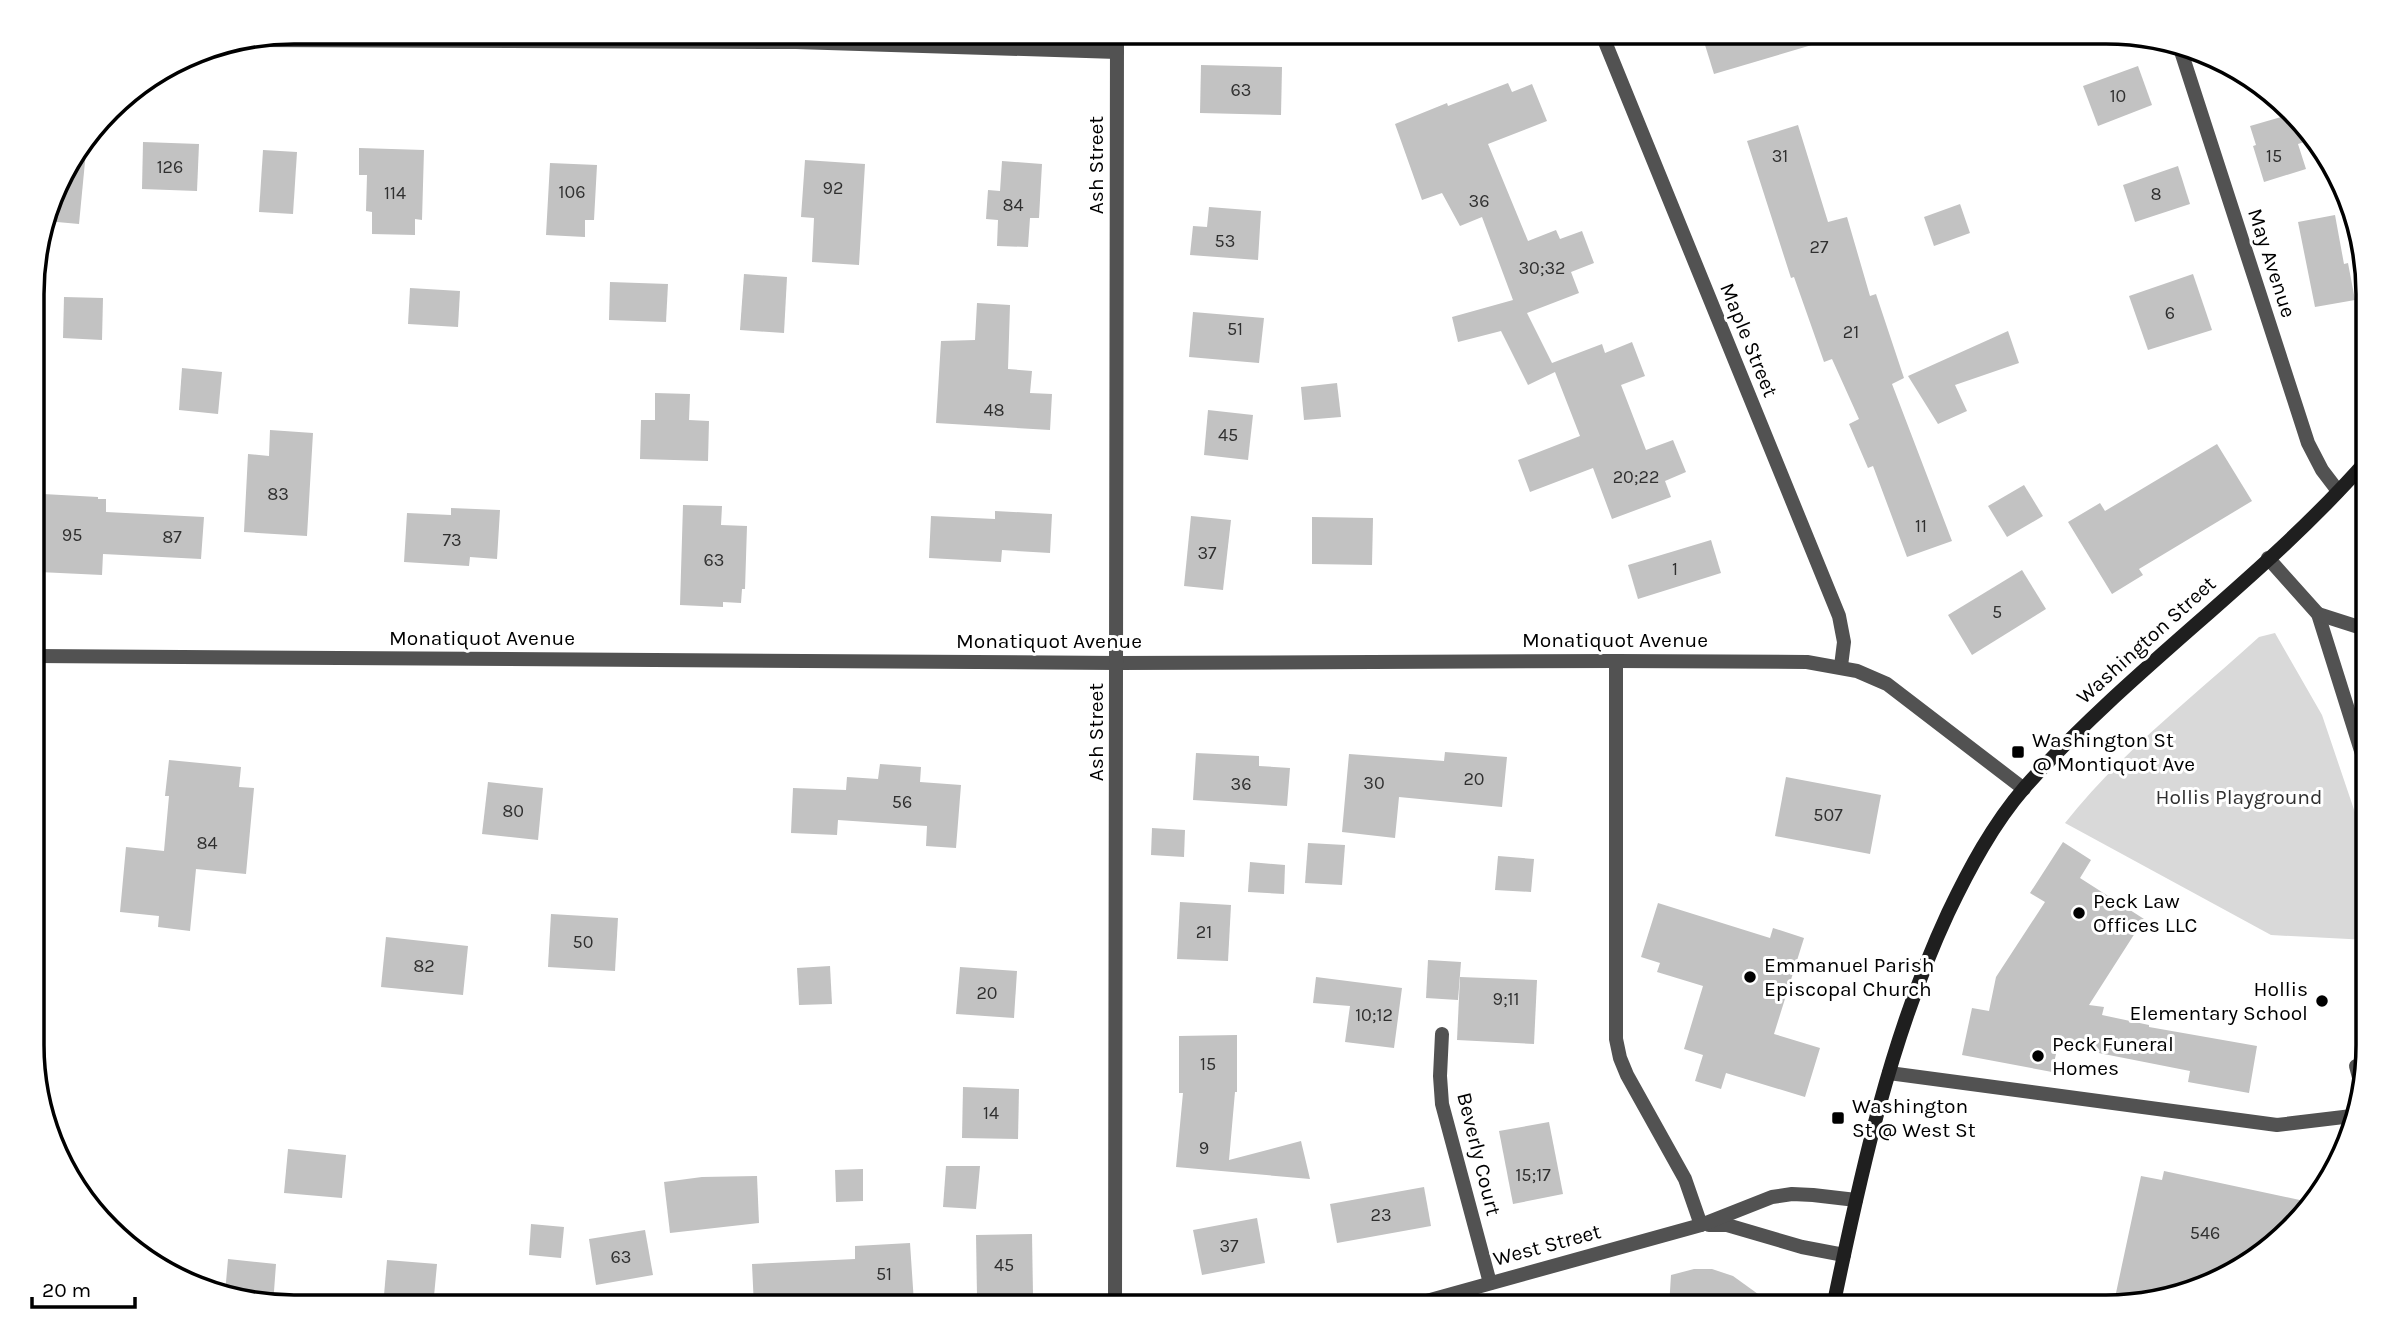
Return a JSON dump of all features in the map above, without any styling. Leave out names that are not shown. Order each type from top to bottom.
[{"type":"main road","name":"Washington Street","points":[[1836,1295],[1870,1134],[1921,976],[1952,906],[1989,837],[2024,789],[2090,719],[2268,558],[2356,472]]},
{"type":"street","points":[[860,44],[1117,52]]},
{"type":"street","name":"Ash Street","points":[[1115,1295],[1117,44]]},
{"type":"street","name":"Maple Street","points":[[1606,44],[1839,616],[1844,642],[1841,666]]},
{"type":"street","name":"May Avenue","points":[[2182,56],[2308,443],[2322,470],[2338,491]]},
{"type":"street","points":[[2268,558],[2318,614],[2356,734]]},
{"type":"street","points":[[2318,614],[2356,626]]},
{"type":"street","name":"Monatiquot Avenue","points":[[44,656],[1118,663],[1790,662],[1841,666],[1873,677],[1902,694],[2024,789]]},
{"type":"street","points":[[1616,661],[1616,1039],[1627,1075],[1685,1179],[1701,1225]]},
{"type":"street","name":"Beverly Court","points":[[1442,1034],[1440,1076],[1443,1104],[1490,1283]]},
{"type":"street","points":[[1889,1073],[2277,1125],[2346,1117]]},
{"type":"street","name":"West Street","points":[[1448,1295],[1701,1225],[1772,1197],[1813,1195],[1856,1200]]},
{"type":"street","name":"West Street","points":[[1701,1225],[1727,1226],[1802,1247],[1844,1255]]},
{"type":"green space","name":"Hollis Playground","points":[[2275,633],[2322,715],[2356,816],[2356,939],[2271,935],[2065,823],[2086,797],[2133,749],[2259,637]]},
{"type":"building","points":[[1705,44],[1815,44],[1714,74]]},
{"type":"building","points":[[1201,65],[1282,67],[1281,115],[1200,113]]},
{"type":"building","points":[[2138,66],[2152,105],[2098,126],[2083,86]]},
{"type":"building","points":[[1508,83],[1512,92],[1532,84],[1547,121],[1488,144],[1528,241],[1556,230],[1560,239],[1582,231],[1594,263],[1571,272],[1579,293],[1527,313],[1552,363],[1602,344],[1605,353],[1632,342],[1645,376],[1621,385],[1646,450],[1673,440],[1686,472],[1665,481],[1671,497],[1612,519],[1593,468],[1530,492],[1518,460],[1580,436],[1555,372],[1528,385],[1501,331],[1458,342],[1452,317],[1513,300],[1482,217],[1460,226],[1442,193],[1422,200],[1395,124],[1447,103],[1448,106]]},
{"type":"building","points":[[2283,117],[2305,142],[2298,144],[2306,169],[2264,182],[2250,126]]},
{"type":"building","points":[[1798,125],[1828,222],[1847,217],[1870,296],[1876,294],[1904,378],[1892,384],[1952,541],[1907,557],[1873,466],[1868,468],[1849,424],[1859,419],[1832,359],[1824,362],[1794,277],[1791,278],[1747,141]]},
{"type":"building","points":[[143,142],[199,144],[197,191],[142,189]]},
{"type":"building","points":[[359,148],[424,150],[422,220],[415,219],[415,235],[372,234],[372,212],[366,211],[367,175],[359,175]]},
{"type":"building","points":[[263,150],[297,152],[293,214],[259,212]]},
{"type":"building","points":[[86,156],[79,224],[54,222],[70,183]]},
{"type":"building","points":[[805,160],[865,164],[859,265],[812,262],[814,218],[801,217]]},
{"type":"building","points":[[1002,161],[1042,164],[1039,218],[1030,218],[1028,247],[997,246],[998,220],[986,219],[988,190],[1000,191]]},
{"type":"building","points":[[550,163],[597,165],[594,220],[585,220],[585,237],[546,235]]},
{"type":"building","points":[[2178,166],[2190,204],[2135,222],[2123,185]]},
{"type":"building","points":[[1960,204],[1970,233],[1934,246],[1924,217]]},
{"type":"building","points":[[1209,207],[1261,211],[1258,260],[1190,255],[1193,226],[1207,227]]},
{"type":"building","points":[[2335,215],[2344,264],[2348,263],[2355,300],[2315,307],[2298,222]]},
{"type":"building","points":[[744,274],[787,277],[784,333],[740,330]]},
{"type":"building","points":[[2193,274],[2212,330],[2148,350],[2129,296]]},
{"type":"building","points":[[610,282],[668,284],[666,322],[609,320]]},
{"type":"building","points":[[410,288],[460,291],[458,327],[408,324]]},
{"type":"building","points":[[64,297],[103,298],[102,340],[63,338]]},
{"type":"building","points":[[977,303],[1010,305],[1008,369],[1032,371],[1030,393],[1052,394],[1050,430],[936,423],[941,341],[975,340]]},
{"type":"building","points":[[1193,312],[1264,318],[1259,363],[1189,357]]},
{"type":"building","points":[[2008,331],[2019,363],[1955,385],[1967,411],[1938,424],[1908,376]]},
{"type":"building","points":[[182,368],[222,372],[218,414],[179,410]]},
{"type":"building","points":[[1337,383],[1341,417],[1304,420],[1301,387]]},
{"type":"building","points":[[655,393],[690,394],[689,420],[709,421],[708,461],[640,459],[641,420],[655,420]]},
{"type":"building","points":[[1208,410],[1253,415],[1248,460],[1204,455]]},
{"type":"building","points":[[270,430],[313,433],[307,536],[244,532],[248,454],[269,456]]},
{"type":"building","points":[[2217,444],[2252,501],[2139,569],[2143,575],[2112,594],[2068,522],[2100,503],[2105,511]]},
{"type":"building","points":[[2024,485],[2043,516],[2007,537],[1988,506]]},
{"type":"building","points":[[44,494],[106,499],[106,512],[204,517],[201,559],[103,554],[102,575],[44,572]]},
{"type":"building","points":[[683,505],[722,506],[721,525],[747,526],[745,589],[742,589],[741,603],[723,602],[723,607],[680,605]]},
{"type":"building","points":[[451,508],[500,510],[497,559],[470,557],[469,566],[404,562],[407,513],[451,515]]},
{"type":"building","points":[[995,511],[1052,514],[1050,553],[1002,550],[1001,562],[929,558],[931,516],[995,519]]},
{"type":"building","points":[[1191,516],[1231,520],[1223,590],[1184,586]]},
{"type":"building","points":[[1312,517],[1373,518],[1372,565],[1312,564]]},
{"type":"building","points":[[1711,540],[1721,573],[1638,599],[1628,565]]},
{"type":"building","points":[[2022,570],[2046,609],[1972,655],[1948,615]]},
{"type":"building","points":[[1445,752],[1507,757],[1502,807],[1399,797],[1395,838],[1342,832],[1349,754],[1444,761]]},
{"type":"building","points":[[1196,753],[1259,756],[1259,766],[1290,768],[1287,806],[1193,800]]},
{"type":"building","points":[[169,760],[241,767],[239,787],[254,788],[246,874],[196,869],[190,931],[158,927],[159,916],[120,912],[126,847],[164,851]]},
{"type":"building","points":[[880,764],[921,767],[920,782],[961,785],[956,848],[926,846],[927,826],[838,820],[837,835],[791,833],[793,788],[846,790],[847,777],[878,779]]},
{"type":"building","points":[[1786,777],[1881,795],[1870,854],[1775,836]]},
{"type":"building","points":[[488,782],[543,788],[538,840],[482,834]]},
{"type":"building","points":[[1152,828],[1185,830],[1184,857],[1151,855]]},
{"type":"building","points":[[2063,842],[2091,860],[2080,878],[2144,919],[2089,1005],[2104,1007],[2102,1015],[2149,1027],[2257,1046],[2249,1093],[2188,1082],[2190,1071],[2058,1045],[2052,1072],[1962,1055],[1972,1008],[1989,1011],[1996,977],[2045,902],[2030,893]]},
{"type":"building","points":[[1308,843],[1345,845],[1342,885],[1305,883]]},
{"type":"building","points":[[1498,856],[1534,859],[1531,892],[1495,890]]},
{"type":"building","points":[[1250,862],[1285,865],[1284,894],[1248,892]]},
{"type":"building","points":[[1180,902],[1231,905],[1228,961],[1177,959]]},
{"type":"building","points":[[1658,903],[1770,938],[1773,928],[1804,938],[1774,1034],[1820,1048],[1805,1097],[1726,1073],[1721,1089],[1695,1081],[1703,1055],[1684,1049],[1703,986],[1657,972],[1660,963],[1641,957]]},
{"type":"building","points":[[551,914],[618,918],[615,971],[548,967]]},
{"type":"building","points":[[386,937],[468,946],[463,995],[381,987]]},
{"type":"building","points":[[1428,960],[1461,962],[1458,1000],[1426,998]]},
{"type":"building","points":[[830,966],[832,1004],[799,1005],[797,968]]},
{"type":"building","points":[[960,967],[1017,971],[1014,1018],[956,1014]]},
{"type":"building","points":[[1316,977],[1402,988],[1394,1048],[1345,1042],[1350,1006],[1313,1003]]},
{"type":"building","points":[[1460,977],[1537,980],[1534,1044],[1457,1040]]},
{"type":"building","points":[[1237,1035],[1237,1092],[1229,1160],[1301,1141],[1310,1179],[1176,1167],[1183,1093],[1179,1093],[1179,1036]]},
{"type":"building","points":[[963,1087],[1019,1089],[1018,1139],[962,1138]]},
{"type":"building","points":[[1549,1122],[1563,1194],[1513,1204],[1499,1131]]},
{"type":"building","points":[[288,1149],[346,1155],[342,1198],[284,1193]]},
{"type":"building","points":[[946,1166],[980,1166],[976,1209],[943,1207]]},
{"type":"building","points":[[863,1169],[863,1201],[836,1202],[835,1170]]},
{"type":"building","points":[[2164,1171],[2302,1201],[2271,1233],[2231,1262],[2171,1287],[2116,1295],[2141,1176],[2162,1180]]},
{"type":"building","points":[[757,1176],[759,1223],[670,1233],[664,1182],[702,1177]]},
{"type":"building","points":[[1424,1187],[1431,1226],[1337,1243],[1330,1204]]},
{"type":"building","points":[[1257,1218],[1265,1263],[1202,1275],[1193,1230]]},
{"type":"building","points":[[531,1224],[564,1227],[561,1258],[529,1255]]},
{"type":"building","points":[[645,1230],[653,1275],[596,1285],[589,1239]]},
{"type":"building","points":[[1032,1234],[1033,1295],[977,1295],[976,1235]]},
{"type":"building","points":[[910,1243],[913,1295],[753,1295],[752,1264],[855,1259],[855,1246]]},
{"type":"building","points":[[228,1259],[276,1264],[274,1295],[226,1286]]},
{"type":"building","points":[[387,1260],[437,1264],[434,1295],[384,1295]]},
{"type":"building","points":[[1694,1269],[1712,1269],[1733,1276],[1759,1295],[1670,1295],[1671,1275]]},
{"type":"place","name":"Washington St @ Montiquot Ave","points":[[2018,752]]},
{"type":"place","name":"Peck Law Offices LLC","points":[[2079,913]]},
{"type":"place","name":"Emmanuel Parish Episcopal Church","points":[[1750,977]]},
{"type":"place","name":"Hollis Elementary School","points":[[2322,1001]]},
{"type":"place","name":"Peck Funeral Homes","points":[[2038,1056]]},
{"type":"place","name":"Washington St @ West St","points":[[1838,1118]]}]
